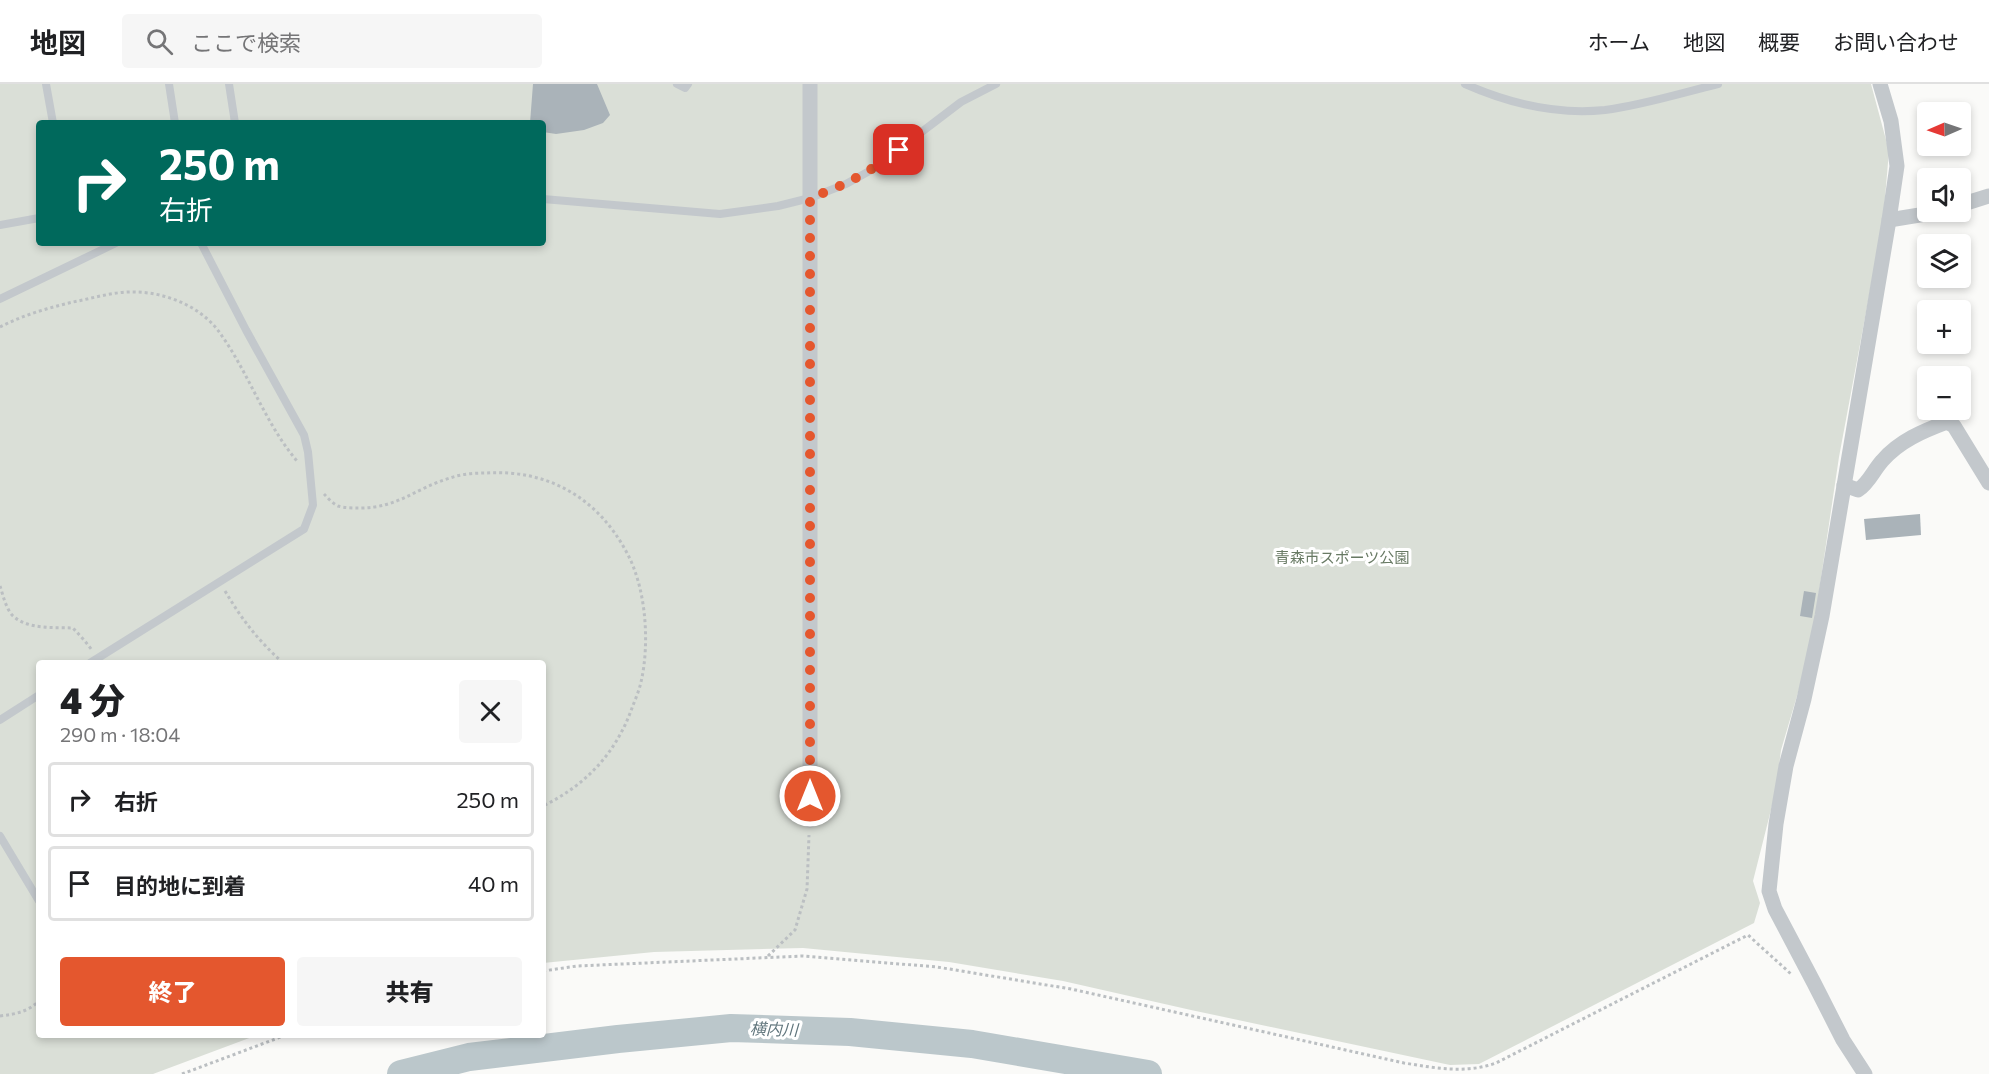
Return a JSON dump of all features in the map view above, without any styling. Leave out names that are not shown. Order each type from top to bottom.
[{"type":"street","points":[[810,84],[810,820]]},
{"type":"street","points":[[1865,1074],[1843,1040],[1775,909],[1769,891],[1776,824],[1786,766],[1804,699],[1822,616],[1897,166],[1891,120],[1880,84]]},
{"type":"street","points":[[1971,202],[1989,196]]},
{"type":"street","points":[[1889,220],[1917,215]]},
{"type":"street","points":[[1844,485],[1858,490],[1864,486],[1882,461],[1898,445],[1947,422],[1954,426],[1989,483]]},
{"type":"lane","points":[[46,84],[52,120]]},
{"type":"lane","points":[[169,84],[175,120]]},
{"type":"lane","points":[[229,84],[235,120]]},
{"type":"lane","points":[[677,84],[685,88],[688,84]]},
{"type":"lane","points":[[546,199],[720,214],[778,206],[810,198],[846,184],[873,169],[961,102],[996,84]]},
{"type":"lane","points":[[1465,84],[1483,92],[1534,106],[1583,111],[1615,108],[1718,84]]},
{"type":"lane","points":[[0,225],[36,219]]},
{"type":"lane","points":[[0,299],[110,246]]},
{"type":"lane","points":[[96,660],[304,529],[313,505],[304,435],[203,246]]},
{"type":"lane","points":[[0,720],[36,697]]},
{"type":"lane","points":[[0,836],[36,896]]},
{"type":"path","points":[[0,327],[47,308],[117,293],[135,291],[176,299],[210,320],[223,336],[283,444],[336,505],[352,508],[389,505],[450,478],[507,472],[534,476],[558,485],[586,502],[616,533],[631,560],[644,609],[645,654],[641,682],[622,734],[607,757],[586,779],[546,805]]},
{"type":"path","points":[[220,582],[242,620],[262,644],[280,660]]},
{"type":"path","points":[[0,586],[12,615],[26,623],[40,626],[73,628],[84,640],[94,660]]},
{"type":"path","points":[[766,957],[795,930],[807,890],[810,820]]},
{"type":"path","points":[[546,971],[577,966],[803,956],[937,967],[1071,989],[1447,1070],[1472,1070],[1496,1063],[1748,935],[1801,983],[1814,983]]},
{"type":"path","points":[[0,1016],[17,1014],[36,1004]]},
{"type":"path","points":[[182,1074],[278,1038]]},
{"type":"green space","name":"青森市スポーツ公園","points":[[0,84],[1871,84],[1889,151],[1883,221],[1839,457],[1810,652],[1781,750],[1776,790],[1753,881],[1760,903],[1754,923],[1479,1064],[1450,1065],[1063,981],[949,962],[803,948],[654,952],[546,963],[546,660],[36,660],[36,1038],[249,1038],[153,1074],[0,1074]]},
{"type":"building","points":[[533,84],[597,84],[610,115],[603,123],[584,130],[556,134],[546,132],[546,120],[530,120]]},
{"type":"building","points":[[1920,514],[1921,535],[1866,540],[1864,519]]},
{"type":"building","points":[[1804,591],[1816,593],[1812,618],[1800,616]]},
{"type":"waterway","name":"横内川","points":[[401,1074],[469,1057],[731,1028],[850,1032],[972,1044],[1148,1074]]},
{"type":"route","points":[[810,796],[810,198],[846,184],[873,169],[899,150]]}]
